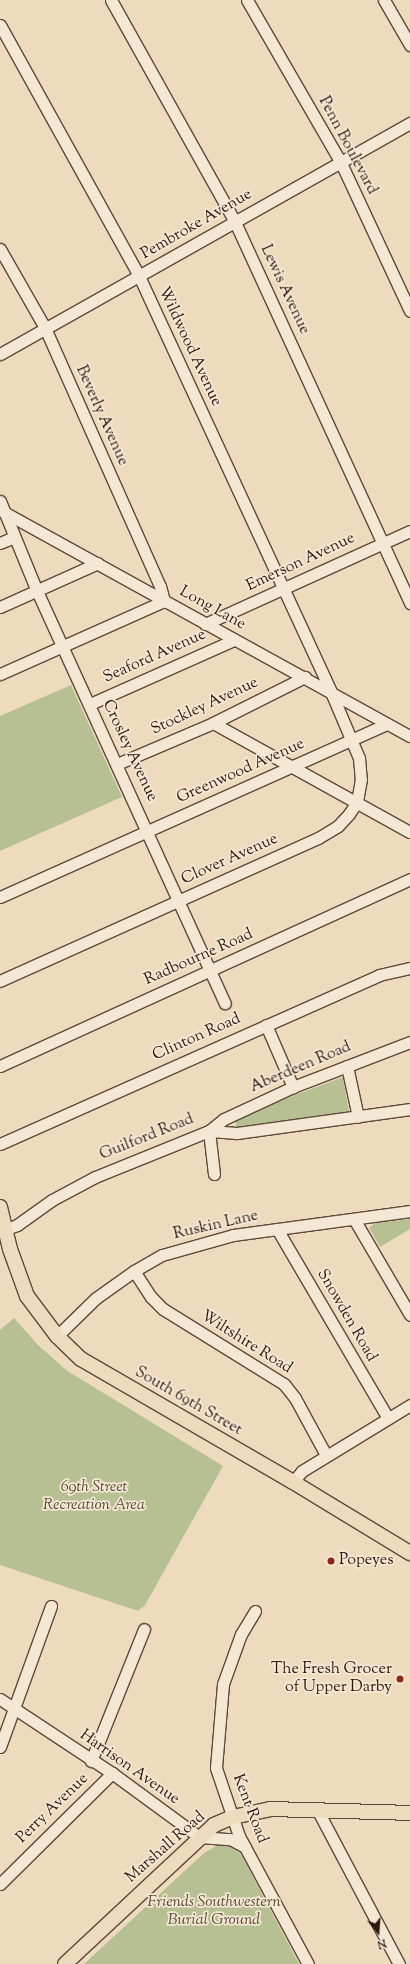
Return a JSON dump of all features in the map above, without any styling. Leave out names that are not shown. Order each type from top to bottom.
[{"type":"main road","name":"South 69th Street","points":[[0,1207],[3,1230],[27,1296],[57,1336],[81,1359],[294,1482],[410,1553]]},
{"type":"main road","name":"Marshall Road","points":[[64,1964],[199,1837],[214,1825],[233,1817],[270,1809],[319,1813],[410,1813]]},
{"type":"street","name":"Lewis Avenue","points":[[111,0],[234,220],[410,603]]},
{"type":"street","name":"Penn Boulevard","points":[[247,0],[341,163],[410,311]]},
{"type":"street","points":[[384,0],[410,45]]},
{"type":"street","name":"Wildwood Avenue","points":[[0,25],[139,276],[331,692]]},
{"type":"street","name":"Pembroke Avenue","points":[[0,354],[139,276],[234,220],[341,163],[410,123]]},
{"type":"street","name":"Beverly Avenue","points":[[0,249],[45,328],[160,586],[164,601]]},
{"type":"street","name":"Crosley Avenue","points":[[0,501],[37,591],[118,764],[225,1003]]},
{"type":"street","name":"Long Lane","points":[[3,511],[410,736]]},
{"type":"street","name":"Emerson Avenue","points":[[205,624],[410,530]]},
{"type":"street","points":[[0,543],[14,537]]},
{"type":"street","points":[[0,607],[98,563]]},
{"type":"street","points":[[0,674],[164,601]]},
{"type":"street","name":"Seaford Avenue","points":[[90,704],[234,640]]},
{"type":"street","name":"Stockley Avenue","points":[[118,764],[213,723],[305,677]]},
{"type":"street","points":[[331,692],[352,738],[361,770],[357,802]]},
{"type":"street","points":[[213,723],[410,832]]},
{"type":"street","name":"Greenwood Avenue","points":[[0,897],[386,724]]},
{"type":"street","name":"Clover Avenue","points":[[0,981],[318,838],[338,826],[357,802]]},
{"type":"street","name":"Radbourne Road","points":[[0,1066],[410,879]]},
{"type":"street","name":"Clinton Road","points":[[0,1144],[379,975],[410,968]]},
{"type":"street","points":[[266,1025],[293,1087]]},
{"type":"street","name":"Aberdeen Road","points":[[209,1131],[224,1119],[293,1087],[410,1042]]},
{"type":"street","points":[[347,1066],[358,1117]]},
{"type":"street","name":"Guilford Road","points":[[3,1230],[95,1177],[209,1131],[237,1133],[410,1109]]},
{"type":"street","points":[[209,1131],[214,1174]]},
{"type":"street","name":"Ruskin Lane","points":[[57,1336],[96,1298],[134,1271],[162,1255],[233,1235],[410,1211]]},
{"type":"street","points":[[354,1219],[410,1315]]},
{"type":"street","name":"Snowden Road","points":[[277,1229],[388,1418]]},
{"type":"street","name":"Wiltshire Road","points":[[134,1271],[151,1297],[163,1309],[284,1384],[296,1398],[326,1455]]},
{"type":"street","points":[[294,1482],[302,1470],[410,1405]]},
{"type":"street","points":[[0,1747],[13,1707],[51,1606]]},
{"type":"street","name":"Kent Road","points":[[255,1611],[241,1634],[222,1684],[216,1768],[245,1847],[308,1964]]},
{"type":"street","points":[[91,1761],[144,1629]]},
{"type":"street","name":"Harrison Avenue","points":[[0,1699],[91,1761],[112,1773],[199,1837]]},
{"type":"street","name":"Perry Avenue","points":[[0,1884],[112,1773]]},
{"type":"street","points":[[319,1813],[399,1964]]},
{"type":"street","points":[[199,1837],[230,1839],[245,1847]]},
{"type":"green space","points":[[71,685],[122,797],[0,851],[0,716]]},
{"type":"green space","points":[[343,1077],[349,1112],[237,1129],[235,1118]]},
{"type":"green space","points":[[410,1219],[410,1229],[380,1247],[369,1228],[375,1223]]},
{"type":"green space","name":"69th Street Recreation Area","points":[[14,1318],[38,1345],[66,1370],[223,1466],[145,1605],[138,1611],[0,1565],[0,1330]]},
{"type":"green space","name":"Friends Southwestern Burial Ground","points":[[218,1845],[230,1846],[241,1854],[299,1964],[84,1964],[204,1853]]},
{"type":"place","name":"Popeyes","points":[[331,1561]]},
{"type":"place","name":"The Fresh Grocer of Upper Darby","points":[[400,1679]]}]
